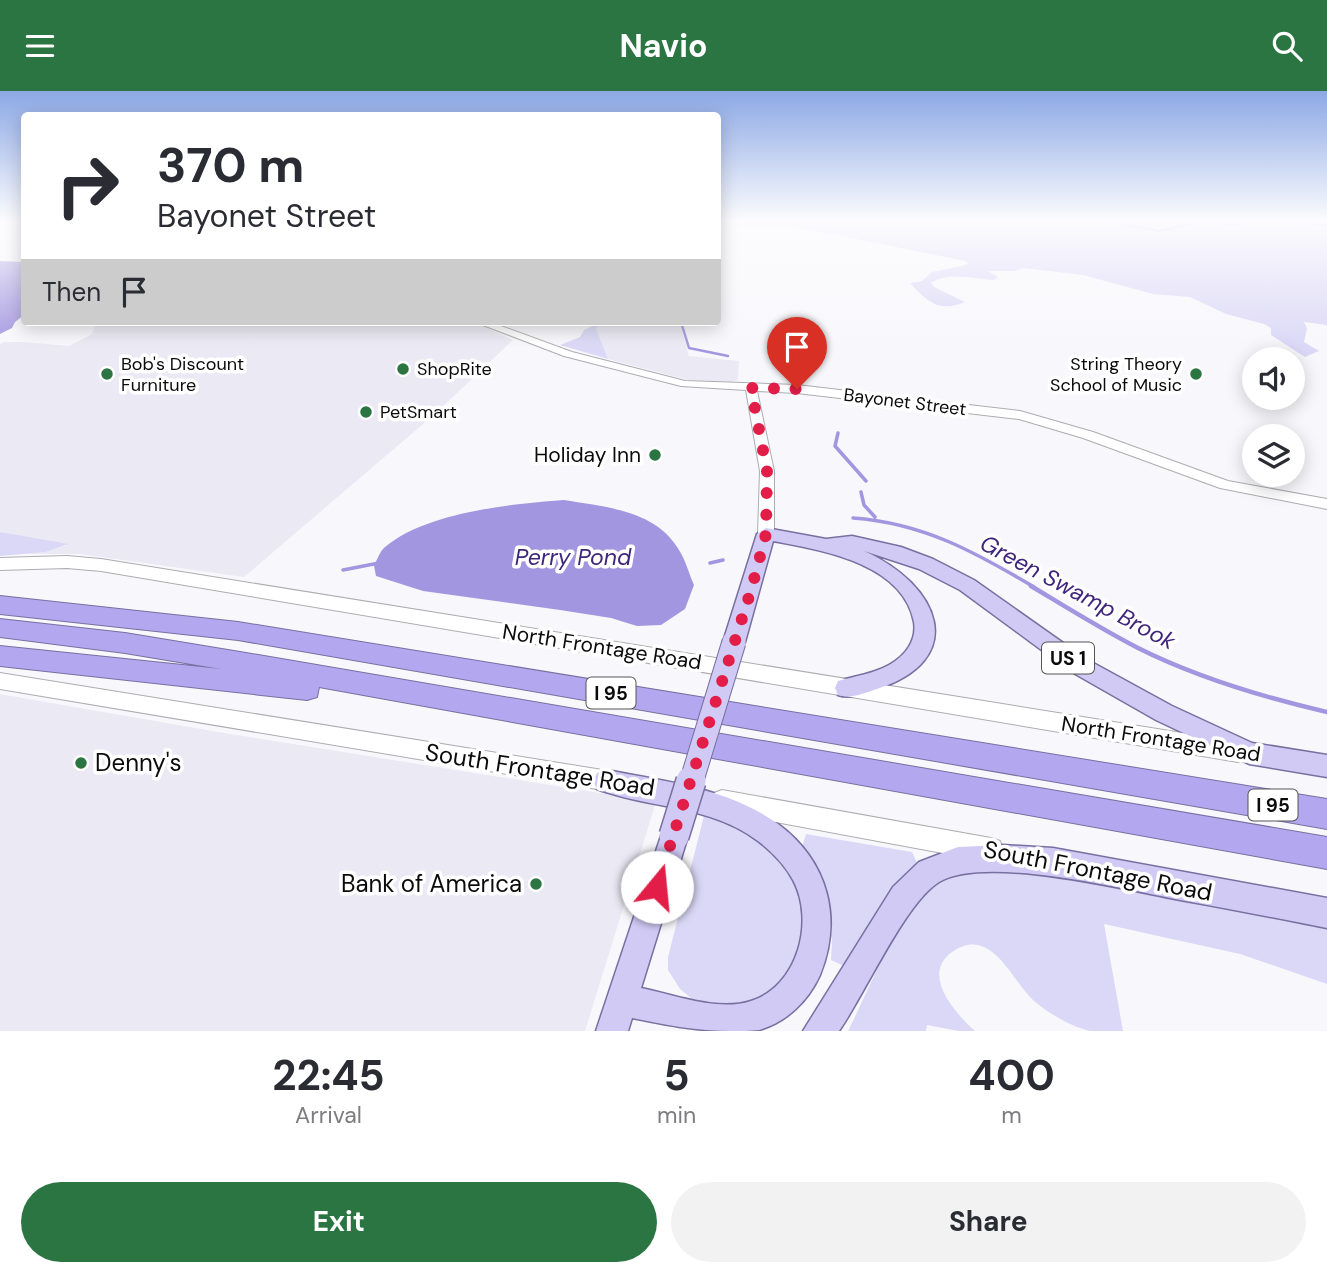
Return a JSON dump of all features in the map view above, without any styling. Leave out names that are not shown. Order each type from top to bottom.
[{"type":"highway","name":"I 95","points":[[0,605],[238,631],[1327,814]]},
{"type":"highway","name":"I 95","points":[[0,628],[158,648],[1327,853]]},
{"type":"highway","points":[[0,656],[287,685],[386,702],[453,700]]},
{"type":"main road","name":"US 1","points":[[766,534],[828,545],[849,542],[867,545],[904,555],[943,572],[1107,683],[1249,753]]},
{"type":"main road","points":[[612,1031],[766,534]]},
{"type":"main road","points":[[828,545],[877,565],[893,575],[916,597],[925,619],[923,643],[909,663],[890,675],[846,688]]},
{"type":"main road","name":"North Frontage Road","points":[[0,564],[67,562],[101,565],[1327,766]]},
{"type":"main road","name":"South Frontage Road","points":[[0,681],[606,781],[1327,913]]},
{"type":"main road","points":[[606,781],[731,812],[757,824],[799,863],[814,894],[818,919],[813,955],[800,983],[787,998],[758,1016],[723,1021],[622,1000]]},
{"type":"main road","points":[[819,1031],[841,1001],[903,897],[929,872],[971,859],[1053,862]]},
{"type":"street","name":"Bayonet Street","points":[[490,326],[528,341],[663,380],[701,386],[797,389],[1020,415],[1088,435],[1225,485],[1327,504]]},
{"type":"street","points":[[751,388],[767,471],[766,534]]},
{"type":"shaded area","points":[[967,264],[1327,264],[1327,325],[1304,322],[1307,328],[1304,342],[1319,351],[1305,357],[1305,347],[1290,347],[1271,335],[1271,328],[1264,324],[1226,314],[1190,297],[1153,294],[1083,275],[1023,268],[1015,271],[988,271],[998,277],[994,280],[961,277],[938,279],[931,283],[934,287],[965,302],[941,306],[922,296],[910,283],[922,281],[932,272]]},
{"type":"shaded area","points":[[95,326],[483,326],[513,340],[436,413],[244,577],[80,554],[25,554],[46,552],[67,545],[0,532],[0,344],[24,342],[69,346],[92,334]]},
{"type":"shaded area","points":[[599,326],[596,328],[608,359],[560,345],[580,337],[584,330]]},
{"type":"shaded area","points":[[680,326],[689,356],[739,361],[738,380],[688,380],[608,359],[596,328]]},
{"type":"shaded area","points":[[0,532],[68,544],[46,552],[0,556]]},
{"type":"shaded area","points":[[0,694],[656,802],[585,1031],[0,1031]]},
{"type":"shaded area","points":[[705,812],[747,830],[789,865],[810,915],[796,967],[766,997],[749,1003],[709,1004],[691,998],[680,989],[668,970],[668,957]]},
{"type":"shaded area","points":[[806,834],[912,852],[919,867],[848,968],[831,960],[829,900],[820,873],[802,847]]},
{"type":"shaded area","points":[[996,868],[1327,927],[1327,984],[1240,954],[1104,924],[1123,1031],[1090,1031],[1053,1015],[1034,1001],[990,950],[979,945],[966,945],[952,952],[943,961],[939,972],[940,983],[951,1005],[975,1031],[927,1025],[926,1031],[848,1031],[900,927],[928,892],[943,881],[956,876]]},
{"type":"water","points":[[0,264],[21,264],[21,317],[12,328],[0,334]]},
{"type":"water","name":"Perry Pond","points":[[564,500],[612,508],[643,518],[657,526],[681,554],[694,585],[685,609],[661,625],[637,626],[611,618],[423,591],[376,576],[374,566],[383,549],[423,525],[495,507]]},
{"type":"waterway","points":[[682,326],[689,348],[728,356]]},
{"type":"waterway","points":[[838,433],[835,446],[866,481]]},
{"type":"waterway","points":[[861,492],[864,505],[875,517]]},
{"type":"waterway","name":"Green Swamp Brook","points":[[853,518],[903,526],[948,541],[1034,587]]},
{"type":"waterway","name":"Green Swamp Brook","points":[[710,563],[723,560]]},
{"type":"waterway","name":"Green Swamp Brook","points":[[343,570],[379,563]]},
{"type":"waterway","name":"Green Swamp Brook","points":[[1031,586],[1138,648],[1184,669],[1231,686],[1327,712]]},
{"type":"place","name":"ShopRite","points":[[403,369]]},
{"type":"place","name":"Bob's Discount Furniture","points":[[107,374]]},
{"type":"place","name":"String Theory School of Music","points":[[1196,374]]},
{"type":"place","name":"PetSmart","points":[[366,412]]},
{"type":"place","name":"Holiday Inn","points":[[655,455]]},
{"type":"place","name":"Denny's","points":[[81,763]]},
{"type":"place","name":"Bank of America","points":[[536,884]]},
{"type":"route","points":[[657,887],[752,587],[766,534],[767,471],[751,388],[797,389]]}]
